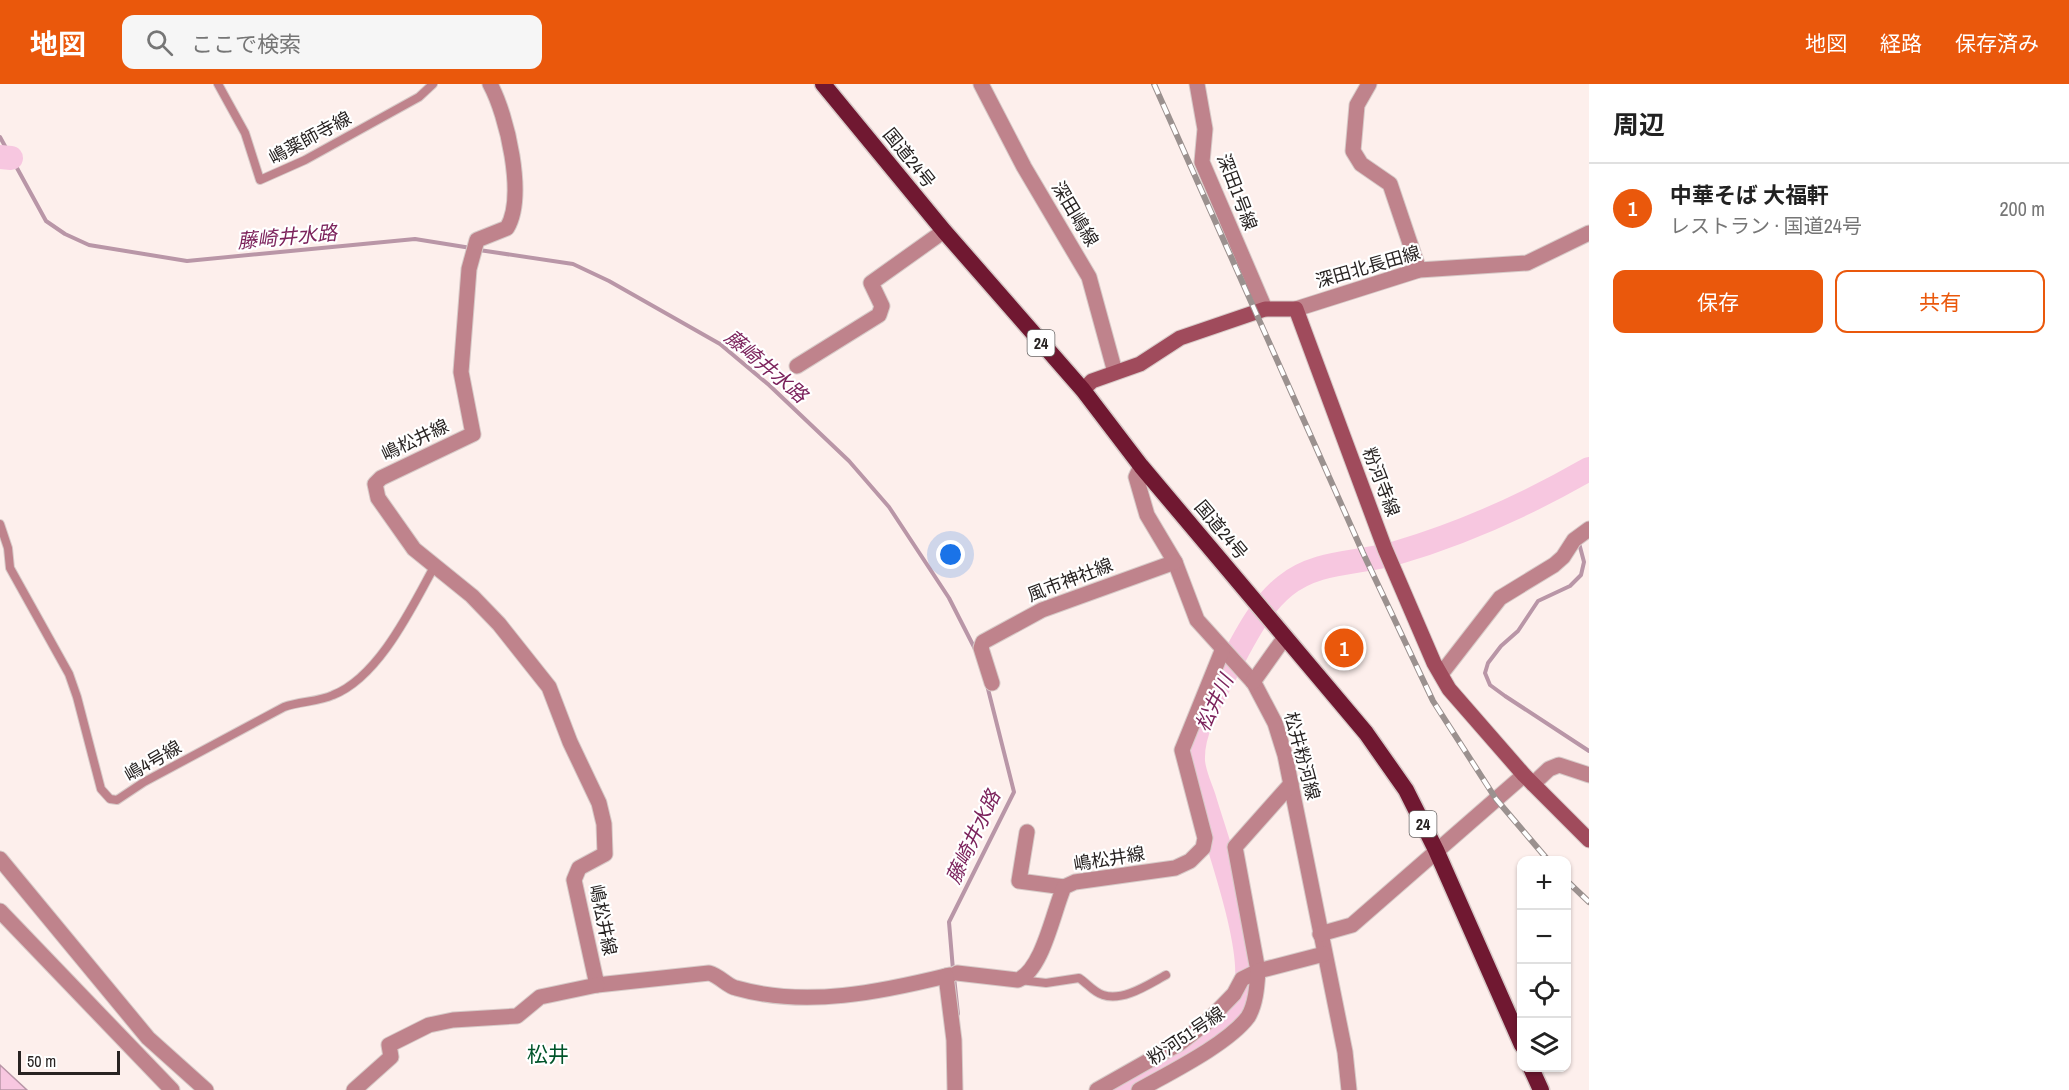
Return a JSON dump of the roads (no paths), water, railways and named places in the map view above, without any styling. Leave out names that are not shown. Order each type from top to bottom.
[{"type":"highway","name":"国道24号","points":[[823,84],[944,231],[1083,390],[1141,466],[1366,733],[1406,790],[1436,850],[1517,1036]]},
{"type":"highway","points":[[1533,1072],[1541,1090]]},
{"type":"main road","points":[[1083,390],[1092,381],[1140,364],[1180,338],[1265,309],[1296,309]]},
{"type":"main road","name":"粉河寺線","points":[[1296,309],[1388,556],[1449,689],[1529,779],[1589,840]]},
{"type":"street","name":"嶋松井線","points":[[490,84],[505,128],[516,184],[515,207],[507,228],[482,237],[473,249],[461,372],[473,434],[381,478],[375,484],[378,498],[414,549],[479,603],[549,687],[570,742],[599,802],[607,850],[602,858],[579,868],[574,880],[597,985],[709,973],[721,977],[733,987],[762,993],[846,996],[951,974],[1018,980],[1032,970],[1039,956],[1064,887],[1075,882],[1175,868],[1197,856],[1203,848],[1205,838],[1182,750],[1225,653]]},
{"type":"street","name":"深田嶋線","points":[[981,84],[1024,167],[1089,276],[1114,372]]},
{"type":"street","name":"深田1号線","points":[[1197,84],[1205,129],[1202,162],[1265,309]]},
{"type":"street","points":[[1369,84],[1357,105],[1353,151],[1361,164],[1390,184],[1419,270]]},
{"type":"street","points":[[797,366],[879,315],[882,306],[871,283],[944,231]]},
{"type":"street","name":"深田北長田線","points":[[1296,309],[1419,270],[1527,263],[1589,233]]},
{"type":"street","name":"松井粉河線","points":[[1141,466],[1136,477],[1147,515],[1175,562],[1197,620],[1251,680],[1266,702],[1275,723],[1291,784],[1345,1052],[1349,1090]]},
{"type":"street","points":[[1441,674],[1500,598],[1554,565],[1581,534]]},
{"type":"street","name":"風市神社線","points":[[992,683],[981,648],[983,642],[1042,610],[1175,562]]},
{"type":"street","points":[[1251,680],[1282,633]]},
{"type":"street","points":[[1320,934],[1352,925],[1436,850],[1529,779],[1559,765],[1589,775]]},
{"type":"street","name":"粉河51号線","points":[[1139,1090],[1202,1053],[1248,1016],[1257,989],[1252,974],[1235,847],[1291,784]]},
{"type":"street","points":[[1027,832],[1019,881],[1064,887]]},
{"type":"street","points":[[0,859],[148,1038],[206,1090]]},
{"type":"street","points":[[0,911],[172,1090]]},
{"type":"street","points":[[1097,1090],[1180,1043],[1206,1023],[1252,974],[1324,954]]},
{"type":"street","points":[[951,974],[954,1090]]},
{"type":"street","points":[[354,1090],[391,1057],[388,1045],[401,1036],[429,1025],[453,1020],[517,1016],[540,997],[597,985]]},
{"type":"lane","name":"嶋薬師寺線","points":[[218,84],[245,133],[260,180],[305,160],[420,97],[433,84]]},
{"type":"lane","name":"嶋4号線","points":[[0,524],[8,548],[10,568],[69,674],[101,789],[110,799],[117,800],[144,782],[284,707],[300,701],[335,695],[363,673],[393,640],[435,567]]},
{"type":"lane","points":[[1018,980],[1046,983],[1079,978],[1103,996],[1117,996],[1140,989],[1166,975]]},
{"type":"waterway","name":"藤崎井水路","points":[[0,137],[46,221],[65,234],[89,245],[187,261],[415,239],[471,248]]},
{"type":"waterway","points":[[0,157],[11,158]]},
{"type":"waterway","name":"藤崎井水路","points":[[479,250],[573,264],[609,281],[720,344],[769,385],[849,461],[889,507],[949,598],[975,649]]},
{"type":"waterway","name":"松井川","points":[[1114,1090],[1206,1034],[1236,1007],[1244,993],[1247,976],[1246,953],[1241,926],[1226,868],[1195,773],[1193,757],[1197,734],[1206,710],[1260,613],[1285,586],[1310,571],[1382,557],[1471,527],[1519,506],[1589,469]]},
{"type":"waterway","points":[[1579,543],[1584,562],[1581,575],[1570,586],[1538,601],[1518,631],[1501,646],[1488,663],[1485,673],[1490,685],[1589,751]]},
{"type":"waterway","name":"藤崎井水路","points":[[953,970],[949,922],[1014,792],[987,685]]},
{"type":"waterway","name":"藤崎井水路","points":[[954,977],[958,1014]]},
{"type":"railway","points":[[1154,84],[1363,553],[1433,701],[1496,799],[1545,856]]},
{"type":"railway","points":[[1571,885],[1589,902]]},
{"type":"place","name":"中華そば 大福軒","points":[[1344,648]]},
{"type":"district","name":"松井","points":[[548,1055]]}]
